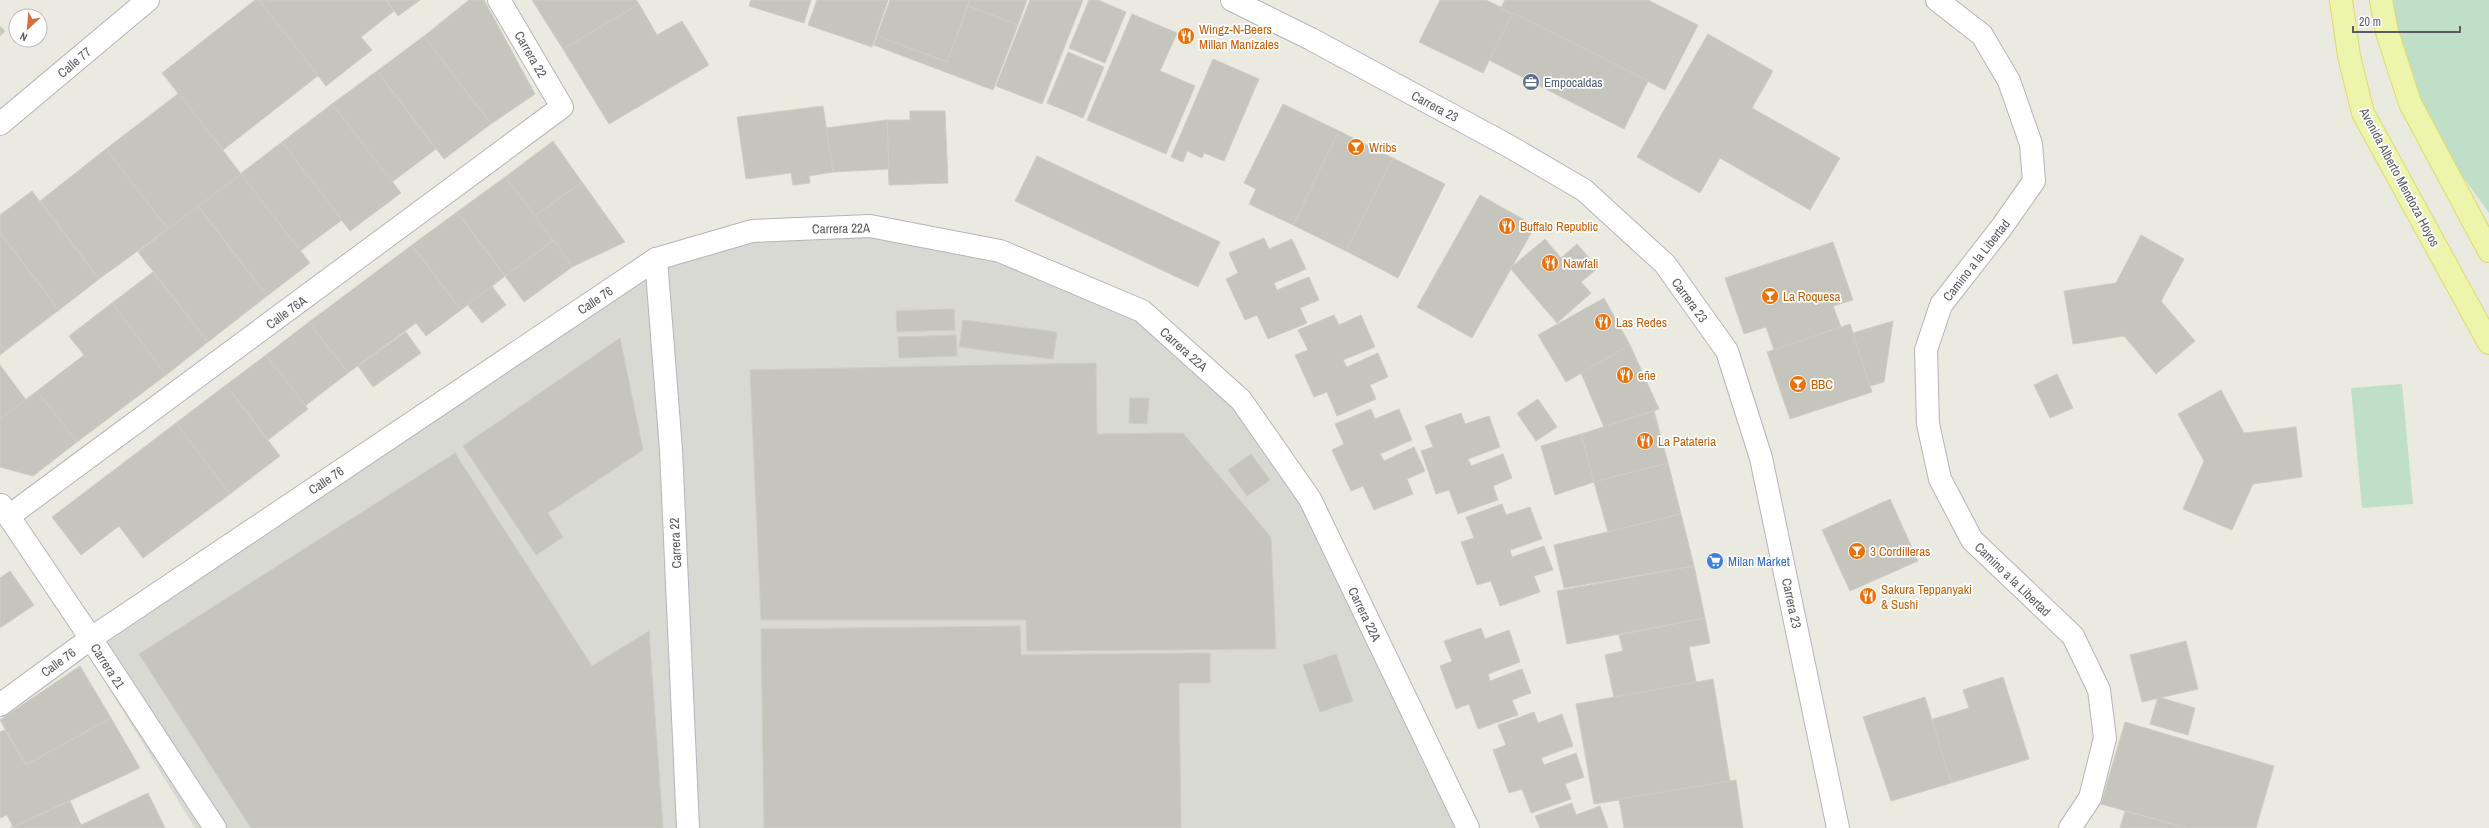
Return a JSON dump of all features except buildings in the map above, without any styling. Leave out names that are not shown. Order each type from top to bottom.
[{"type":"main road","name":"Avenida Alberto Mendoza Hoyos","points":[[2341,0],[2349,56],[2363,113],[2489,343]]},
{"type":"main road","points":[[2381,0],[2387,32],[2410,103],[2489,251]]},
{"type":"street","name":"Calle 77","points":[[0,124],[148,0]]},
{"type":"street","name":"Carrera 22","points":[[499,0],[562,107]]},
{"type":"street","name":"Carrera 23","points":[[1232,0],[1311,39],[1500,141],[1584,190],[1665,264],[1727,351],[1761,458],[1838,828]]},
{"type":"street","name":"Camino a la Libertad","points":[[1937,0],[1982,35],[2009,81],[2031,144],[2034,181],[2001,228],[1941,305],[1926,350],[1928,424],[1940,479],[1972,540],[2073,636],[2099,690],[2105,738],[2090,798],[2070,828]]},
{"type":"street","name":"Calle 76A","points":[[5,510],[562,107]]},
{"type":"street","name":"Carrera 22A","points":[[656,259],[752,231],[870,226],[1000,251],[1142,311],[1242,400],[1310,499],[1468,828]]},
{"type":"street","name":"Carrera 22","points":[[656,259],[671,450],[688,828]]},
{"type":"street","name":"Calle 76","points":[[0,705],[90,639],[656,259]]},
{"type":"street","name":"Carrera 21","points":[[5,510],[214,828]]},
{"type":"shaded area","points":[[870,226],[1000,251],[1142,311],[1241,400],[1310,499],[1478,828],[195,828],[86,651],[656,259],[752,231]]},
{"type":"green space","points":[[2381,0],[2489,0],[2489,213],[2410,103]]},
{"type":"green space","points":[[2402,384],[2413,504],[2362,508],[2351,388]]},
{"type":"place","name":"Wingz-N-Beers Millan Manizales","points":[[1186,36]]},
{"type":"place","name":"Empocaldas","points":[[1531,82]]},
{"type":"place","name":"Wribs","points":[[1356,147]]},
{"type":"place","name":"Buffalo Republic","points":[[1507,226]]},
{"type":"place","name":"Nawfali","points":[[1550,263]]},
{"type":"place","name":"La Roquesa","points":[[1770,296]]},
{"type":"place","name":"Las Redes","points":[[1603,322]]},
{"type":"place","name":"eñe","points":[[1625,375]]},
{"type":"place","name":"BBC","points":[[1798,384]]},
{"type":"place","name":"La Patateria","points":[[1645,441]]},
{"type":"place","name":"3 Cordilleras","points":[[1857,551]]},
{"type":"place","name":"Milan Market","points":[[1715,561]]},
{"type":"place","name":"Sakura Teppanyaki & Sushi","points":[[1868,596]]}]
